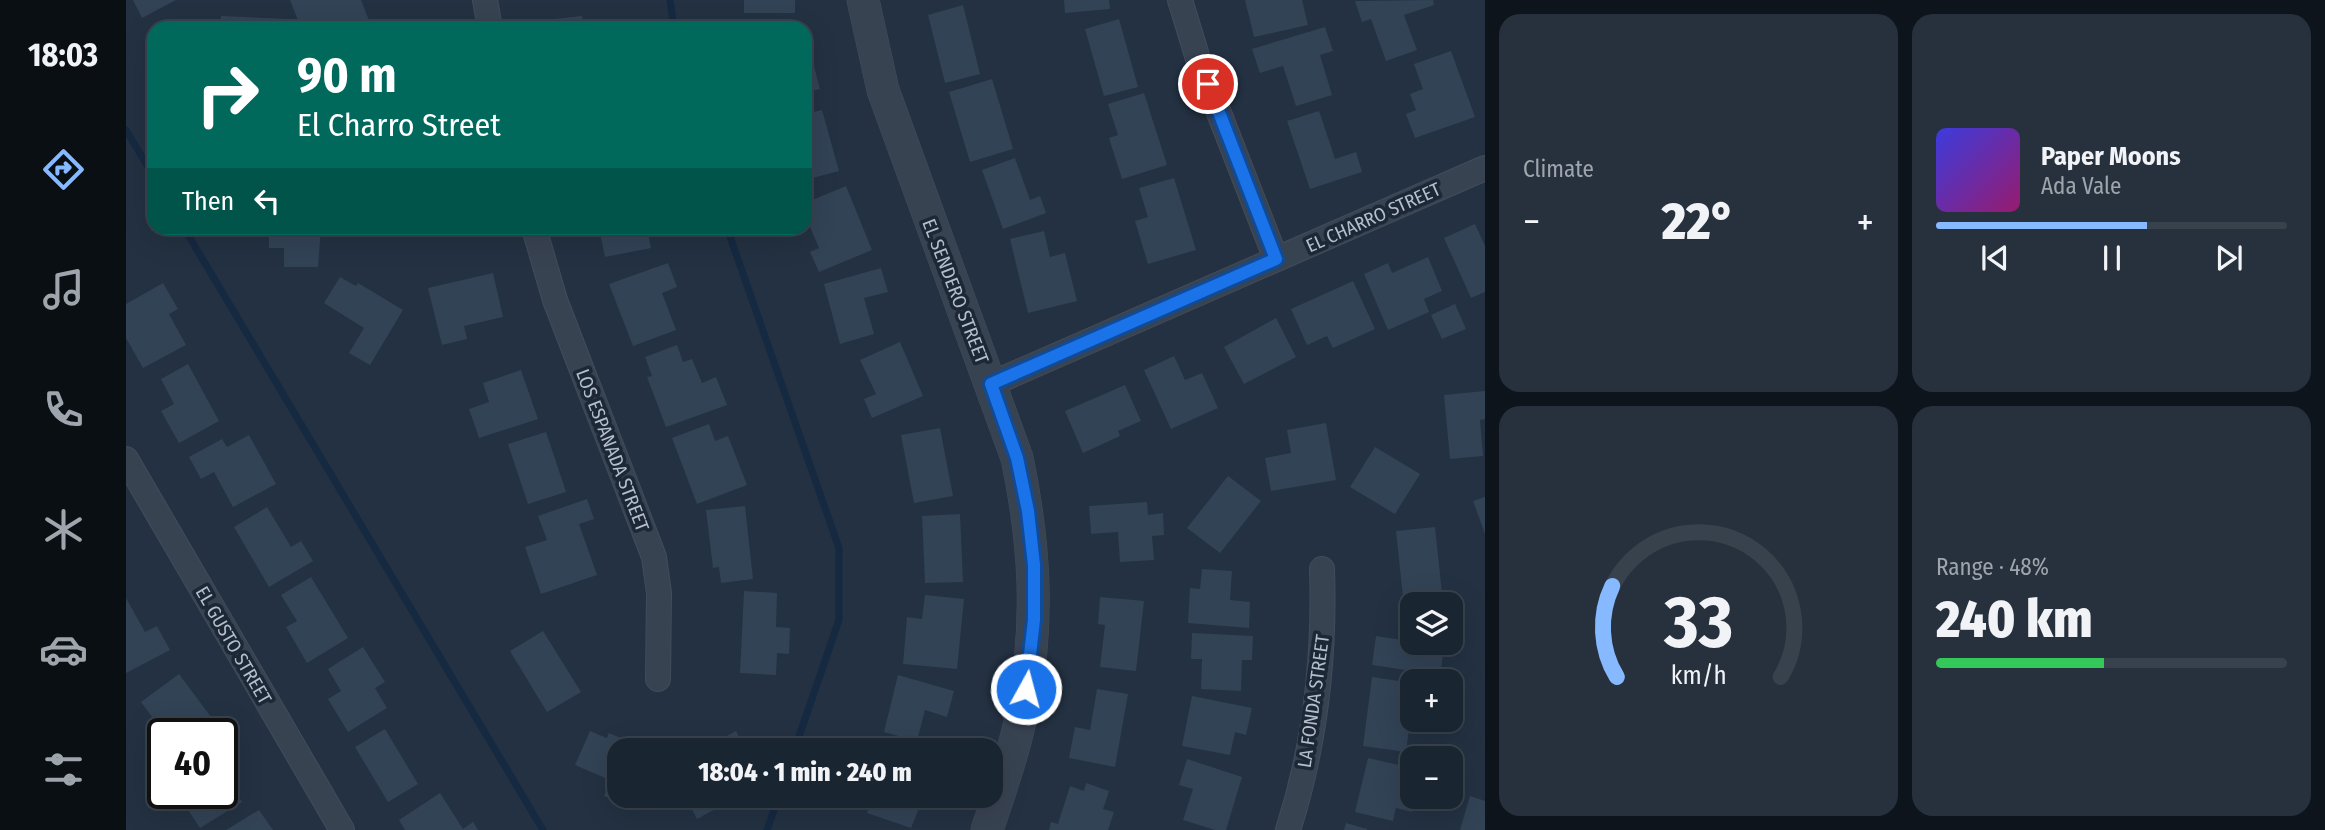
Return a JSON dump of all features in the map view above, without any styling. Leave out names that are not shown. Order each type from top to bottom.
[{"type":"street","points":[[485,0],[489,21]]},
{"type":"street","name":"EL SENDERO STREET","points":[[863,0],[883,90],[1017,458],[1028,511],[1034,565],[1034,620],[1023,712],[987,830]]},
{"type":"street","points":[[1180,0],[1198,59],[1276,259]]},
{"type":"street","name":"EL CHARRO STREET","points":[[991,384],[1485,168]]},
{"type":"street","name":"LOS ESPANADA STREET","points":[[536,235],[555,300],[654,557],[659,593],[658,679]]},
{"type":"street","name":"EL GUSTO STREET","points":[[126,459],[342,830]]},
{"type":"street","name":"LA FONDA STREET","points":[[1288,830],[1297,803],[1315,713],[1324,622],[1322,569]]},
{"type":"building","points":[[133,0],[176,0],[142,18]]},
{"type":"building","points":[[290,0],[361,0],[369,21],[298,21]]},
{"type":"building","points":[[744,0],[795,0],[795,13],[744,13]]},
{"type":"building","points":[[1064,0],[1109,0],[1110,9],[1065,13]]},
{"type":"building","points":[[1245,0],[1302,0],[1308,25],[1254,37]]},
{"type":"building","points":[[1433,0],[1434,5],[1404,15],[1417,50],[1386,61],[1371,19],[1362,22],[1355,1]]},
{"type":"building","points":[[963,5],[980,74],[945,83],[928,15]]},
{"type":"building","points":[[221,16],[288,19],[288,21],[221,21]]},
{"type":"building","points":[[582,16],[583,21],[546,21]]},
{"type":"building","points":[[1119,19],[1138,87],[1104,96],[1085,29]]},
{"type":"building","points":[[1325,27],[1333,51],[1320,55],[1332,95],[1296,106],[1283,66],[1260,73],[1252,49]]},
{"type":"building","points":[[1451,51],[1475,117],[1415,138],[1406,114],[1416,110],[1410,94],[1423,89],[1414,64]]},
{"type":"building","points":[[812,59],[820,89],[812,91]]},
{"type":"building","points":[[992,79],[1013,149],[970,162],[949,92]]},
{"type":"building","points":[[1144,93],[1167,165],[1122,179],[1109,138],[1118,135],[1108,104]]},
{"type":"building","points":[[822,110],[839,171],[812,178],[812,112]]},
{"type":"building","points":[[1319,111],[1335,159],[1356,152],[1362,172],[1310,189],[1287,121]]},
{"type":"building","points":[[1015,158],[1030,200],[1040,196],[1046,213],[1003,229],[982,170]]},
{"type":"building","points":[[1174,178],[1196,250],[1148,264],[1135,221],[1148,217],[1139,188]]},
{"type":"building","points":[[846,186],[872,250],[819,272],[810,252],[819,248],[812,232],[812,200]]},
{"type":"building","points":[[1475,224],[1485,246],[1485,292],[1471,298],[1444,238]]},
{"type":"building","points":[[1044,231],[1050,257],[1065,253],[1077,301],[1028,313],[1010,239]]},
{"type":"building","points":[[269,235],[320,235],[318,267],[284,267],[284,248],[269,248]]},
{"type":"building","points":[[600,235],[648,235],[651,248],[605,257]]},
{"type":"building","points":[[1428,257],[1442,291],[1424,299],[1429,312],[1388,330],[1364,274],[1388,263],[1392,273]]},
{"type":"building","points":[[668,263],[677,287],[662,293],[676,330],[633,346],[609,284]]},
{"type":"building","points":[[881,268],[888,292],[864,298],[874,334],[840,344],[824,284]]},
{"type":"building","points":[[493,273],[503,317],[464,326],[467,339],[442,345],[428,288]]},
{"type":"building","points":[[340,277],[356,286],[358,283],[403,310],[370,365],[349,353],[364,328],[324,303]]},
{"type":"building","points":[[1353,281],[1375,329],[1333,348],[1327,336],[1307,345],[1291,309]]},
{"type":"building","points":[[163,283],[178,309],[169,314],[186,345],[143,368],[126,338],[126,304]]},
{"type":"building","points":[[1455,304],[1466,329],[1442,339],[1431,315]]},
{"type":"building","points":[[1276,318],[1296,357],[1244,384],[1224,347]]},
{"type":"building","points":[[900,342],[923,396],[872,418],[864,399],[876,394],[860,360]]},
{"type":"building","points":[[677,345],[683,362],[692,359],[702,383],[716,377],[727,405],[666,427],[647,377],[652,376],[645,357]]},
{"type":"building","points":[[1174,356],[1185,380],[1202,373],[1218,408],[1171,429],[1144,370]]},
{"type":"building","points":[[188,364],[219,421],[179,443],[161,411],[174,404],[161,379]]},
{"type":"building","points":[[521,370],[538,419],[479,438],[469,409],[489,402],[483,383]]},
{"type":"building","points":[[1125,385],[1141,421],[1118,431],[1120,436],[1083,453],[1065,411]]},
{"type":"building","points":[[1485,391],[1485,419],[1480,420],[1483,456],[1450,459],[1444,395]]},
{"type":"building","points":[[1326,423],[1336,480],[1271,491],[1265,458],[1291,453],[1287,430]]},
{"type":"building","points":[[709,424],[715,441],[728,436],[747,485],[697,504],[672,438]]},
{"type":"building","points":[[940,428],[953,496],[914,503],[901,435]]},
{"type":"building","points":[[546,432],[566,492],[528,504],[508,444]]},
{"type":"building","points":[[249,435],[276,484],[233,507],[214,472],[201,479],[189,457],[222,439],[227,447]]},
{"type":"building","points":[[1375,447],[1420,474],[1395,514],[1350,487]]},
{"type":"building","points":[[1228,476],[1261,501],[1220,553],[1187,528]]},
{"type":"building","points":[[1485,497],[1485,534],[1473,501]]},
{"type":"building","points":[[587,499],[594,519],[579,524],[597,575],[541,594],[525,547],[547,540],[538,516]]},
{"type":"building","points":[[1147,502],[1148,515],[1163,513],[1164,535],[1152,536],[1154,560],[1120,562],[1118,532],[1091,534],[1089,506]]},
{"type":"building","points":[[745,506],[753,579],[721,583],[719,567],[713,568],[706,510]]},
{"type":"building","points":[[267,507],[291,547],[301,541],[313,561],[269,587],[234,527]]},
{"type":"building","points":[[960,514],[963,582],[925,583],[922,516]]},
{"type":"building","points":[[1435,527],[1442,592],[1402,592],[1396,531]]},
{"type":"building","points":[[1202,569],[1232,571],[1230,600],[1250,602],[1249,628],[1188,623],[1190,588],[1200,589]]},
{"type":"building","points":[[311,577],[348,638],[307,663],[286,627],[297,621],[281,595]]},
{"type":"building","points":[[744,591],[777,593],[776,627],[790,628],[789,654],[777,653],[776,675],[740,673]]},
{"type":"building","points":[[925,595],[964,599],[957,669],[903,664],[907,617],[922,619]]},
{"type":"building","points":[[1100,597],[1144,601],[1136,671],[1100,667],[1105,625],[1098,624]]},
{"type":"building","points":[[126,598],[145,632],[157,626],[170,650],[126,673]]},
{"type":"building","points":[[543,631],[581,692],[547,712],[510,651]]},
{"type":"building","points":[[1192,633],[1253,636],[1252,660],[1242,660],[1241,691],[1201,689],[1202,659],[1191,659]]},
{"type":"building","points":[[1376,636],[1400,640],[1400,655],[1443,655],[1441,669],[1400,669],[1372,665]]},
{"type":"building","points":[[363,647],[385,682],[375,688],[387,708],[348,732],[328,699],[341,691],[328,669]]},
{"type":"building","points":[[179,674],[211,717],[153,718],[141,702]]},
{"type":"building","points":[[898,675],[954,691],[947,717],[925,710],[918,738],[884,732]]},
{"type":"building","points":[[1372,677],[1400,681],[1400,732],[1409,732],[1407,746],[1400,746],[1400,751],[1363,746]]},
{"type":"building","points":[[1097,689],[1128,694],[1115,767],[1069,758],[1075,727],[1090,730]]},
{"type":"building","points":[[1192,696],[1252,708],[1246,735],[1235,732],[1230,755],[1182,746]]},
{"type":"building","points":[[385,729],[418,784],[388,802],[355,747]]},
{"type":"building","points":[[590,731],[607,738],[607,779],[575,765]]},
{"type":"building","points":[[736,731],[740,738],[723,738]]},
{"type":"building","points":[[609,733],[621,738],[607,738]]},
{"type":"building","points":[[1368,758],[1400,765],[1400,809],[1396,808],[1393,821],[1355,812]]},
{"type":"building","points":[[1187,759],[1242,777],[1226,830],[1215,830],[1183,820],[1193,789],[1179,785]]},
{"type":"building","points":[[1086,783],[1109,791],[1103,809],[1114,812],[1108,830],[1049,830],[1051,822],[1058,824],[1070,786],[1084,791]]},
{"type":"building","points":[[440,793],[463,829],[473,822],[478,830],[405,830],[399,820]]},
{"type":"building","points":[[1470,796],[1485,801],[1485,830],[1460,830]]},
{"type":"building","points":[[691,808],[717,808],[697,819]]},
{"type":"building","points":[[869,808],[919,808],[911,828],[867,813]]},
{"type":"building","points":[[188,809],[231,809],[200,828]]},
{"type":"building","points":[[259,810],[273,830],[226,830]]},
{"type":"building","points":[[1346,823],[1367,829],[1367,830],[1344,830]]},
{"type":"waterway","points":[[670,0],[673,21]]},
{"type":"waterway","points":[[126,130],[147,165]]},
{"type":"waterway","points":[[188,235],[543,830]]},
{"type":"waterway","points":[[729,235],[839,548],[839,620],[798,738]]},
{"type":"waterway","points":[[767,830],[775,808]]},
{"type":"route","points":[[1026,689],[1034,620],[1034,565],[1028,511],[1017,458],[991,384],[1276,259],[1208,84]]}]
